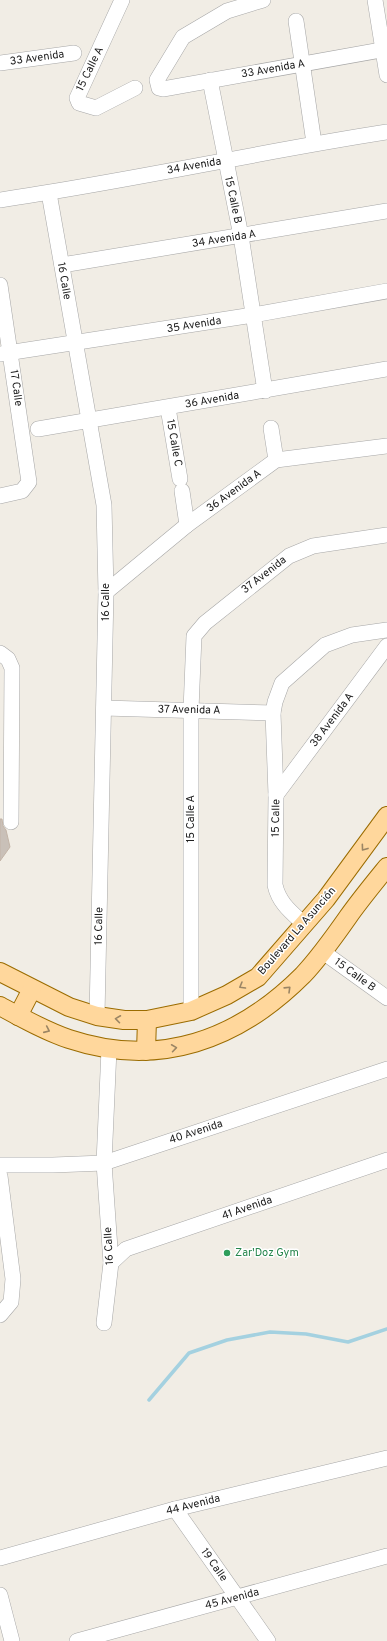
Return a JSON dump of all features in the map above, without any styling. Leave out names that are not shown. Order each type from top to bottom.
[{"type":"main road","name":"Boulevard La Asunción","points":[[0,972],[69,1007],[97,1016],[124,1020],[147,1020],[191,1011],[227,995],[258,977],[326,899],[387,816]]},
{"type":"main road","points":[[0,1006],[18,1016],[70,1039],[110,1048],[146,1051],[178,1048],[215,1037],[248,1020],[277,999],[304,974],[323,952],[348,916],[387,867]]},
{"type":"main road","points":[[326,899],[348,916]]},
{"type":"main road","points":[[18,1016],[32,989]]},
{"type":"main road","points":[[146,1051],[147,1020]]},
{"type":"street","name":"15 Calle A","points":[[122,0],[77,98],[79,103],[96,108],[135,88]]},
{"type":"street","name":"33 Avenida A","points":[[263,0],[227,11],[183,37],[157,80],[159,88],[163,89],[385,49]]},
{"type":"street","points":[[375,0],[385,49],[387,75]]},
{"type":"street","points":[[296,21],[314,143]]},
{"type":"street","name":"33 Avenida","points":[[0,63],[74,53]]},
{"type":"street","name":"15 Calle B","points":[[210,80],[241,236],[265,391]]},
{"type":"street","name":"34 Avenida","points":[[0,200],[49,193],[314,143],[387,132]]},
{"type":"street","name":"16 Calle","points":[[49,193],[104,505],[106,592],[97,1016]]},
{"type":"street","name":"34 Avenida A","points":[[62,265],[387,211]]},
{"type":"street","name":"17 Calle","points":[[0,285],[5,353],[29,482],[25,489],[19,493],[0,496]]},
{"type":"street","name":"35 Avenida","points":[[5,353],[253,315],[387,291]]},
{"type":"street","name":"36 Avenida","points":[[38,429],[168,408],[387,369]]},
{"type":"street","name":"15 Calle C","points":[[168,408],[187,525]]},
{"type":"street","points":[[271,428],[276,460]]},
{"type":"street","name":"36 Avenida A","points":[[106,592],[187,525],[276,460],[387,446]]},
{"type":"street","name":"37 Avenida","points":[[199,628],[289,556],[313,546],[387,534]]},
{"type":"street","name":"15 Calle A","points":[[191,1011],[191,710],[194,636],[199,628]]},
{"type":"street","points":[[274,707],[282,683],[325,645],[352,635],[387,630]]},
{"type":"street","name":"38 Avenida A","points":[[276,795],[387,646]]},
{"type":"street","points":[[0,653],[8,659],[12,668],[11,822]]},
{"type":"street","name":"37 Avenida A","points":[[104,708],[191,710],[274,707]]},
{"type":"street","name":"15 Calle","points":[[274,707],[277,892],[283,905],[304,924]]},
{"type":"street","name":"15 Calle B","points":[[323,952],[387,998]]},
{"type":"street","name":"16 Calle","points":[[104,1323],[111,1263],[104,1163],[110,1048]]},
{"type":"street","name":"40 Avenida","points":[[0,1165],[104,1163],[387,1068]]},
{"type":"street","name":"41 Avenida","points":[[111,1263],[126,1249],[387,1160]]},
{"type":"street","points":[[0,1176],[13,1279],[11,1302],[0,1315]]},
{"type":"street","name":"44 Avenida","points":[[0,1558],[175,1509],[387,1458]]},
{"type":"street","name":"19 Calle","points":[[175,1509],[268,1641]]},
{"type":"street","name":"45 Avenida","points":[[77,1641],[387,1556]]},
{"type":"street","points":[[0,1595],[12,1641]]},
{"type":"building","points":[[0,819],[2,819],[3,826],[6,830],[10,847],[0,861]]},
{"type":"waterway","points":[[149,1400],[189,1353],[227,1340],[270,1332],[306,1334],[348,1342],[387,1329]]},
{"type":"place","name":"Zar'Doz Gym","points":[[227,1253]]}]
